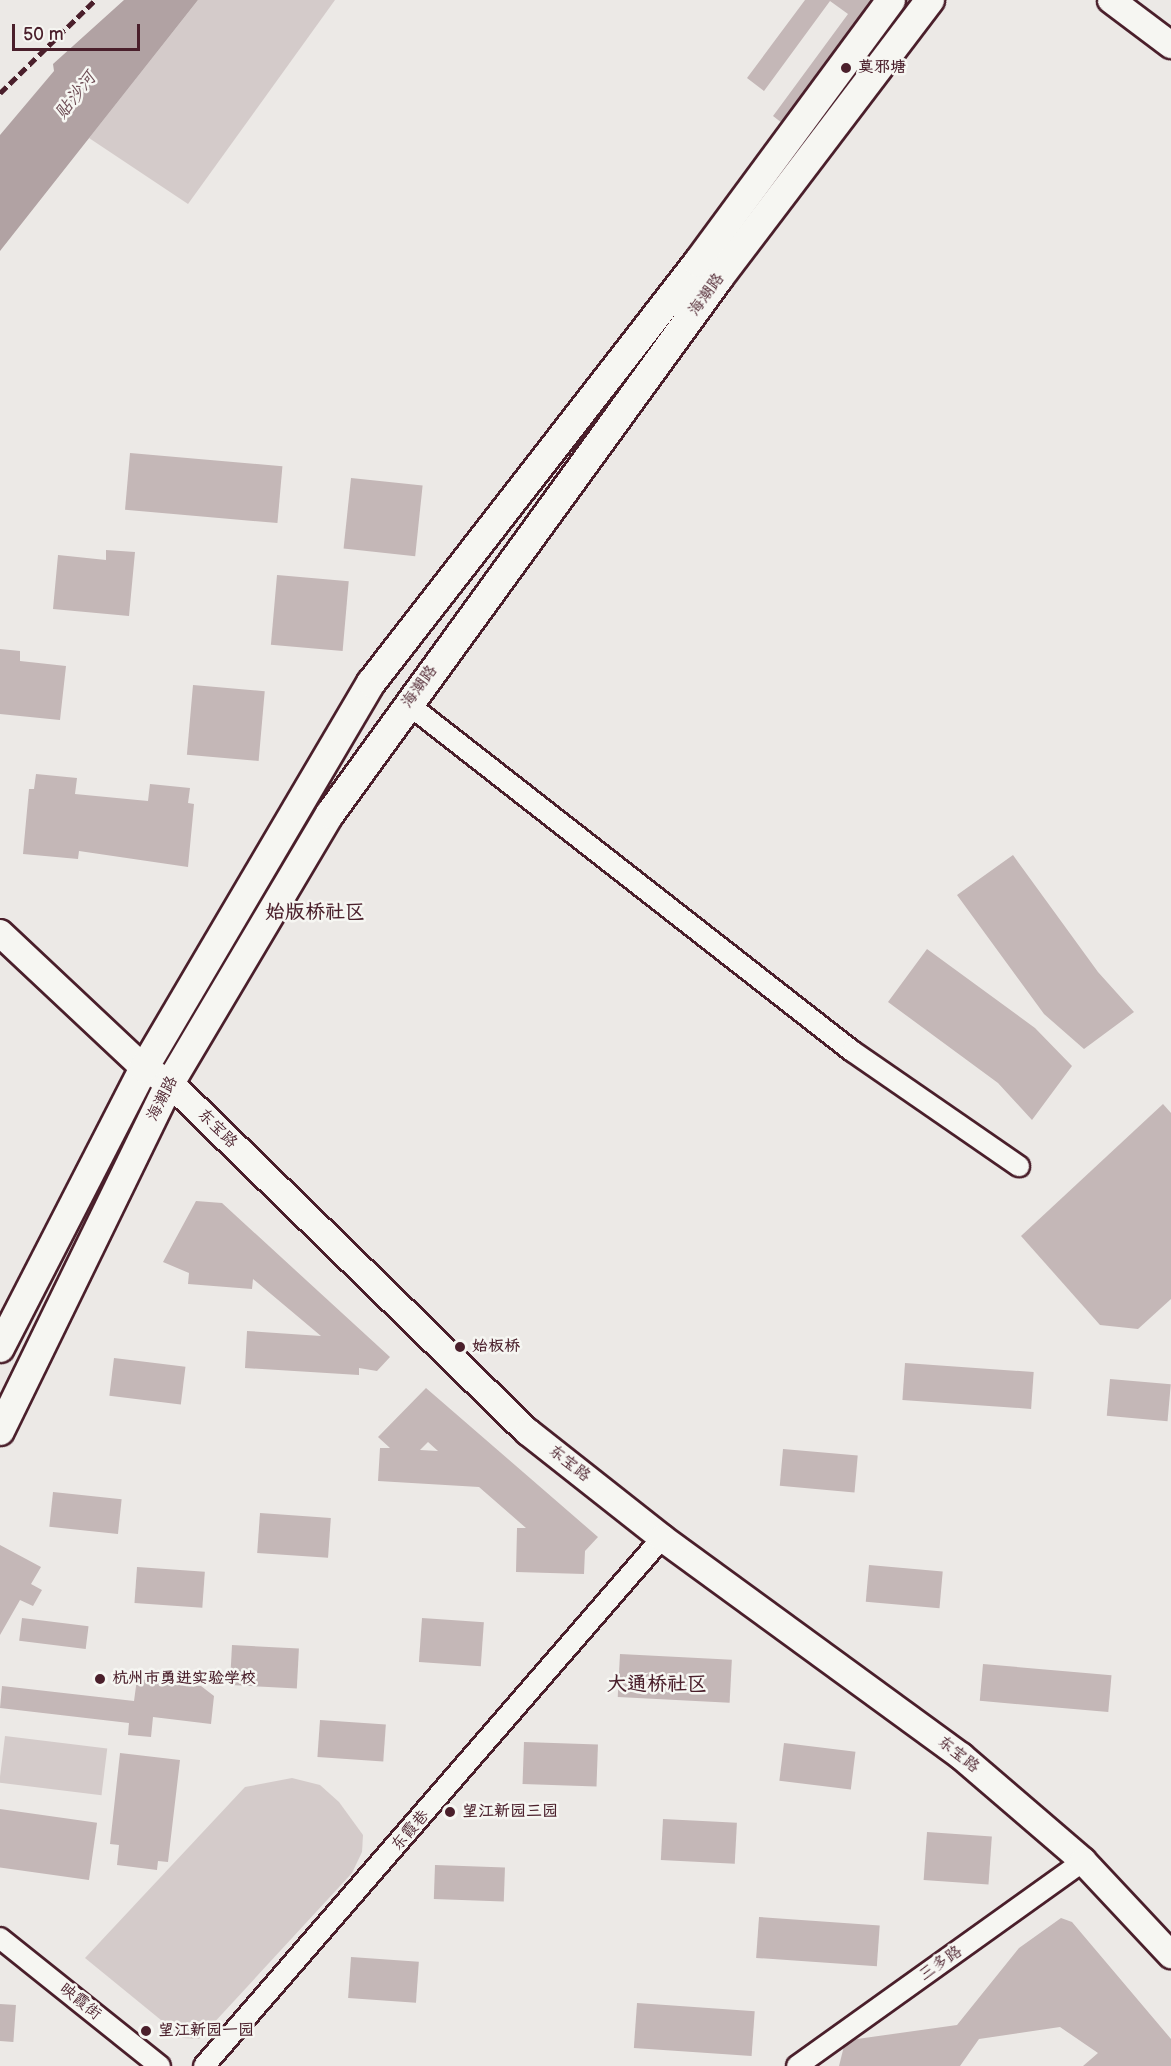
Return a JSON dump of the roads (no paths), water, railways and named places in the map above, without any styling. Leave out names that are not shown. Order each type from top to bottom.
[{"type":"main road","name":"海潮路","points":[[0,1348],[144,1068],[371,683],[698,262],[891,0]]},
{"type":"main road","name":"海潮路","points":[[0,1431],[170,1083],[330,814],[408,704],[930,0]]},
{"type":"street","points":[[1111,0],[1171,45]]},
{"type":"street","points":[[408,704],[852,1052],[1019,1166]]},
{"type":"street","name":"东宝路","points":[[0,933],[144,1068],[170,1083],[528,1432],[662,1538],[961,1756],[1083,1861],[1171,1955]]},
{"type":"street","name":"东霞巷","points":[[204,2066],[662,1538]]},
{"type":"street","name":"三多路","points":[[797,2066],[1083,1861]]},
{"type":"street","name":"映霞街","points":[[0,1938],[160,2066]]},
{"type":"water","name":"贴沙河","points":[[124,0],[198,0],[0,251],[0,135],[54,71],[53,64]]},
{"type":"railway","points":[[0,93],[95,0]]},
{"type":"place","name":"莫邪塘","points":[[846,68]]},
{"type":"place","name":"始板桥","points":[[460,1347]]},
{"type":"place","name":"杭州市勇进实验学校","points":[[100,1679]]},
{"type":"place","name":"望江新园三园","points":[[450,1812]]},
{"type":"place","name":"望江新园一园","points":[[146,2031]]},
{"type":"district","name":"始版桥社区","points":[[315,912]]},
{"type":"district","name":"大通桥社区","points":[[657,1684]]}]
